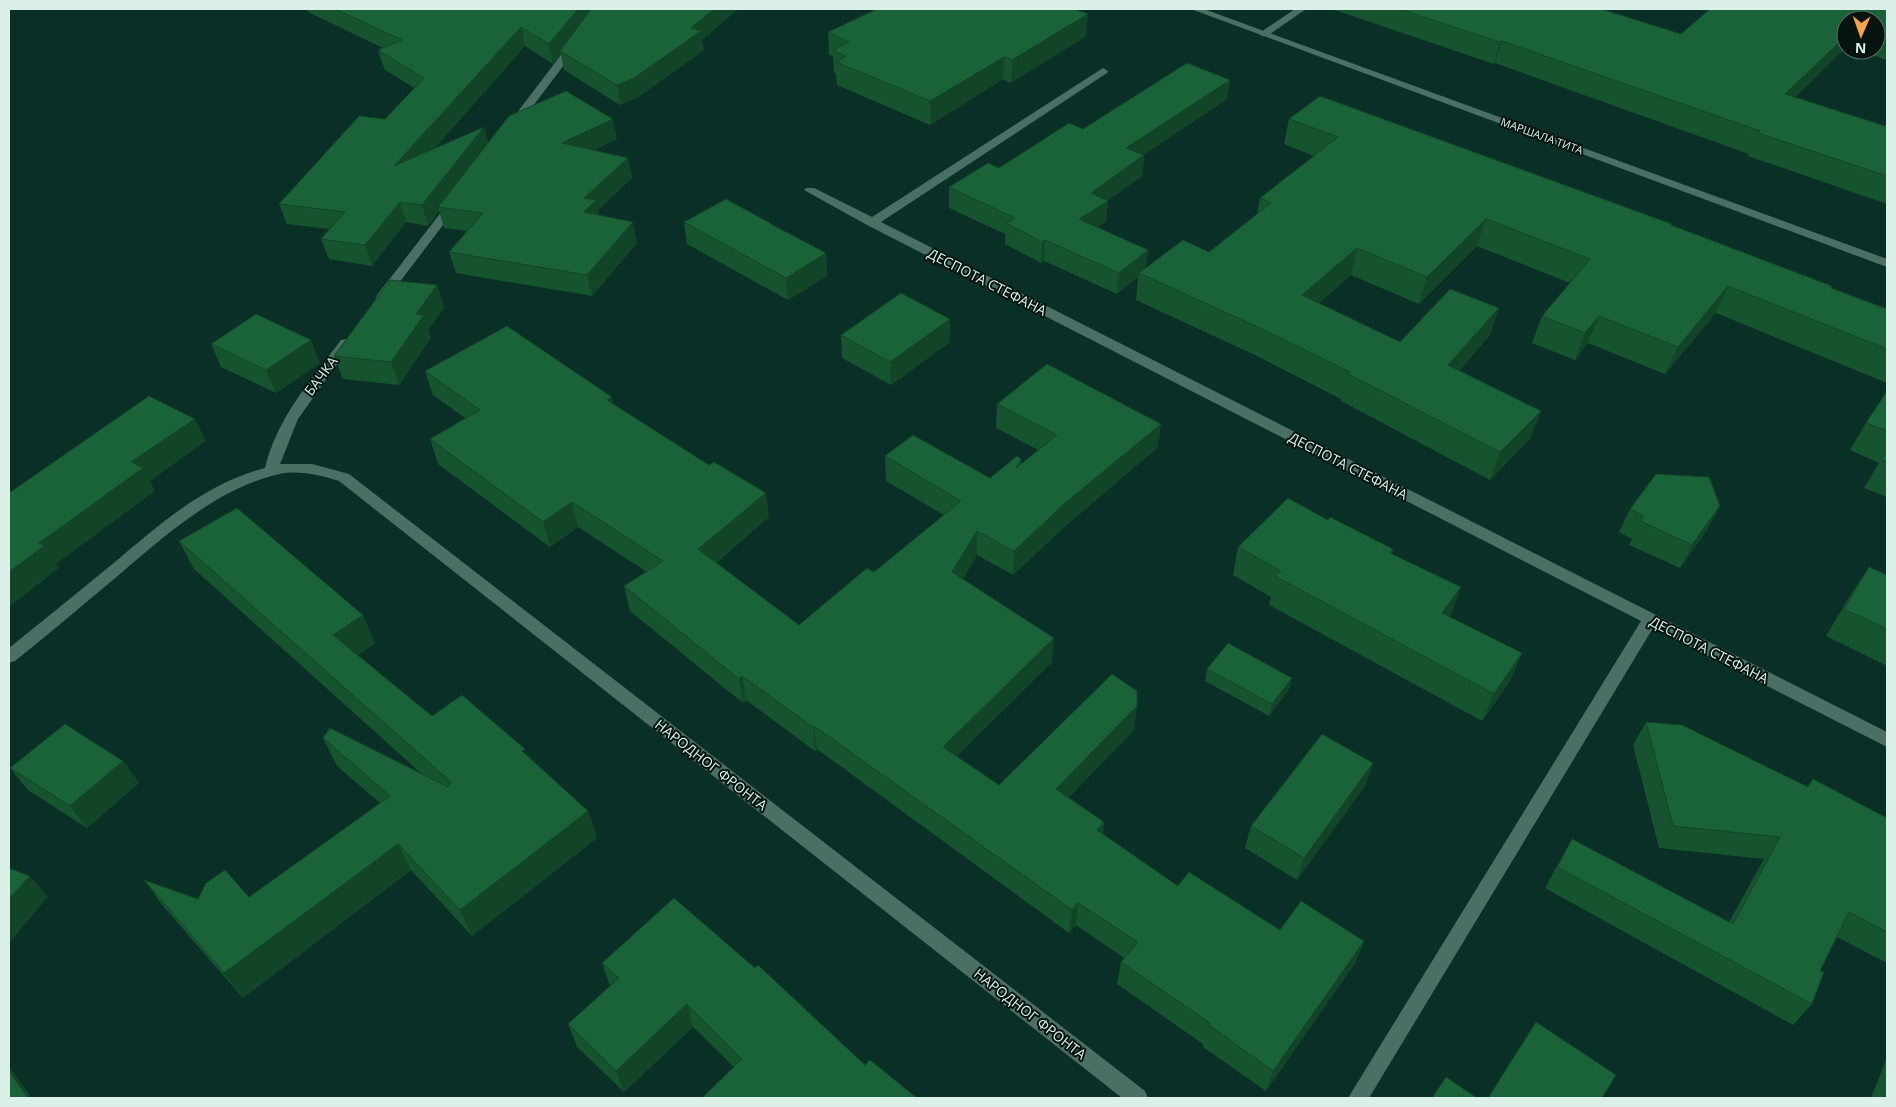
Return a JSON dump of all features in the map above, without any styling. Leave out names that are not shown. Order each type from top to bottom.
[{"type":"street","name":"МАРШАЛА ТИТА","points":[[1196,9],[1887,262]]},
{"type":"street","points":[[1264,34],[1301,9]]},
{"type":"street","points":[[507,134],[585,32]]},
{"type":"street","points":[[870,223],[1103,71]]},
{"type":"street","name":"ДЕСПОТА СТЕФАНА","points":[[810,190],[870,223],[1887,740]]},
{"type":"street","points":[[376,304],[459,196]]},
{"type":"street","name":"БАЧКА","points":[[271,472],[274,452],[284,429],[297,408],[353,334]]},
{"type":"street","name":"НАРОДНОГ ФРОНТА","points":[[271,472],[292,468],[326,470],[344,477],[1138,1098]]},
{"type":"street","points":[[9,658],[172,523],[201,502],[224,488],[250,477],[271,472]]},
{"type":"street","points":[[1358,1098],[1650,619]]},
{"type":"building","points":[[335,9],[578,9],[549,44],[521,27],[394,166],[484,127],[422,205],[400,202],[365,245],[321,239],[345,212],[279,204],[359,116],[385,119],[424,78],[378,50],[402,40]]},
{"type":"building","points":[[591,9],[714,9],[691,28],[701,31],[634,78],[617,85],[560,51]]},
{"type":"building","points":[[877,9],[1074,9],[1088,14],[1012,60],[1004,57],[930,101],[836,62],[846,56],[833,50],[849,42],[828,32]]},
{"type":"building","points":[[1399,9],[1601,9],[1681,34],[1710,9],[1887,9],[1887,34],[1886,10],[1836,10],[1836,46],[1785,94],[1885,126],[1887,124],[1887,176],[1758,133],[1760,131],[1502,41],[1500,42]]},
{"type":"building","points":[[1187,63],[1230,80],[1126,148],[1144,155],[1091,193],[1108,201],[1079,219],[1148,250],[1119,273],[1045,240],[1042,242],[1006,223],[1015,218],[949,187],[988,163],[999,168],[1069,123],[1083,129]]},
{"type":"building","points":[[566,91],[613,119],[562,143],[628,158],[584,198],[596,200],[584,212],[633,222],[587,275],[449,252],[483,213],[438,207],[509,116]]},
{"type":"building","points":[[1320,96],[1672,224],[1887,309],[1887,349],[1728,286],[1678,347],[1599,316],[1585,333],[1542,316],[1590,259],[1486,219],[1427,277],[1357,248],[1302,295],[1400,342],[1450,289],[1499,308],[1448,365],[1541,411],[1500,452],[1348,374],[1350,372],[1262,329],[1139,273],[1183,240],[1209,252],[1271,203],[1260,198],[1338,137],[1289,119]]},
{"type":"building","points":[[726,199],[826,253],[786,278],[684,222]]},
{"type":"building","points":[[390,280],[437,285],[416,314],[424,315],[391,362],[334,356]]},
{"type":"building","points":[[901,293],[950,319],[890,362],[841,335]]},
{"type":"building","points":[[256,314],[311,340],[266,370],[211,344]]},
{"type":"building","points":[[507,326],[612,397],[607,400],[709,465],[714,462],[766,493],[698,549],[799,625],[867,568],[874,572],[961,501],[885,456],[913,435],[990,478],[1017,456],[1021,459],[1016,468],[1057,435],[997,404],[1047,364],[1161,424],[1064,504],[1014,551],[977,531],[952,572],[1054,638],[943,747],[999,785],[1112,674],[1137,691],[1137,706],[1056,789],[1104,822],[1097,830],[1178,886],[1189,872],[1280,930],[1301,901],[1364,941],[1273,1071],[1209,1025],[1210,1023],[1121,962],[1138,942],[1078,903],[1072,910],[742,676],[739,679],[624,586],[663,561],[572,502],[543,522],[430,439],[480,410],[425,371]]},
{"type":"building","points":[[1887,391],[1887,431],[1866,423]]},
{"type":"building","points":[[149,396],[195,419],[131,462],[143,468],[39,543],[44,546],[9,572],[9,493]]},
{"type":"building","points":[[1887,450],[1887,462],[1881,460]]},
{"type":"building","points":[[1656,474],[1709,477],[1720,506],[1692,545],[1640,521],[1644,516],[1630,509]]},
{"type":"building","points":[[1288,498],[1328,520],[1330,517],[1393,549],[1390,553],[1461,587],[1442,613],[1522,653],[1494,694],[1275,576],[1281,571],[1238,547]]},
{"type":"building","points":[[237,508],[363,615],[333,635],[432,716],[462,695],[525,749],[522,751],[588,811],[460,910],[398,844],[224,973],[144,880],[198,899],[206,883],[225,870],[249,897],[390,796],[323,738],[330,728],[448,787],[451,782],[179,541]]},
{"type":"building","points":[[1869,567],[1887,575],[1887,629],[1844,609]]},
{"type":"building","points":[[1228,643],[1292,678],[1272,704],[1207,669]]},
{"type":"building","points":[[1646,722],[1682,725],[1808,787],[1813,779],[1887,818],[1887,932],[1849,912],[1820,971],[1824,972],[1812,1004],[1557,867],[1572,839],[1733,924],[1780,837],[1673,826]]},
{"type":"building","points":[[65,724],[123,761],[70,806],[10,768]]},
{"type":"building","points":[[1322,734],[1373,763],[1304,858],[1251,826]]},
{"type":"building","points":[[9,868],[30,876],[9,899]]},
{"type":"building","points":[[674,898],[755,968],[758,965],[865,1065],[870,1060],[917,1098],[702,1098],[742,1059],[687,1004],[616,1071],[568,1024],[619,978],[602,963]]},
{"type":"building","points":[[1536,1022],[1616,1075],[1602,1098],[1488,1098]]},
{"type":"building","points":[[9,1071],[28,1098],[9,1098]]},
{"type":"building","points":[[1446,1077],[1477,1098],[1432,1098]]}]
